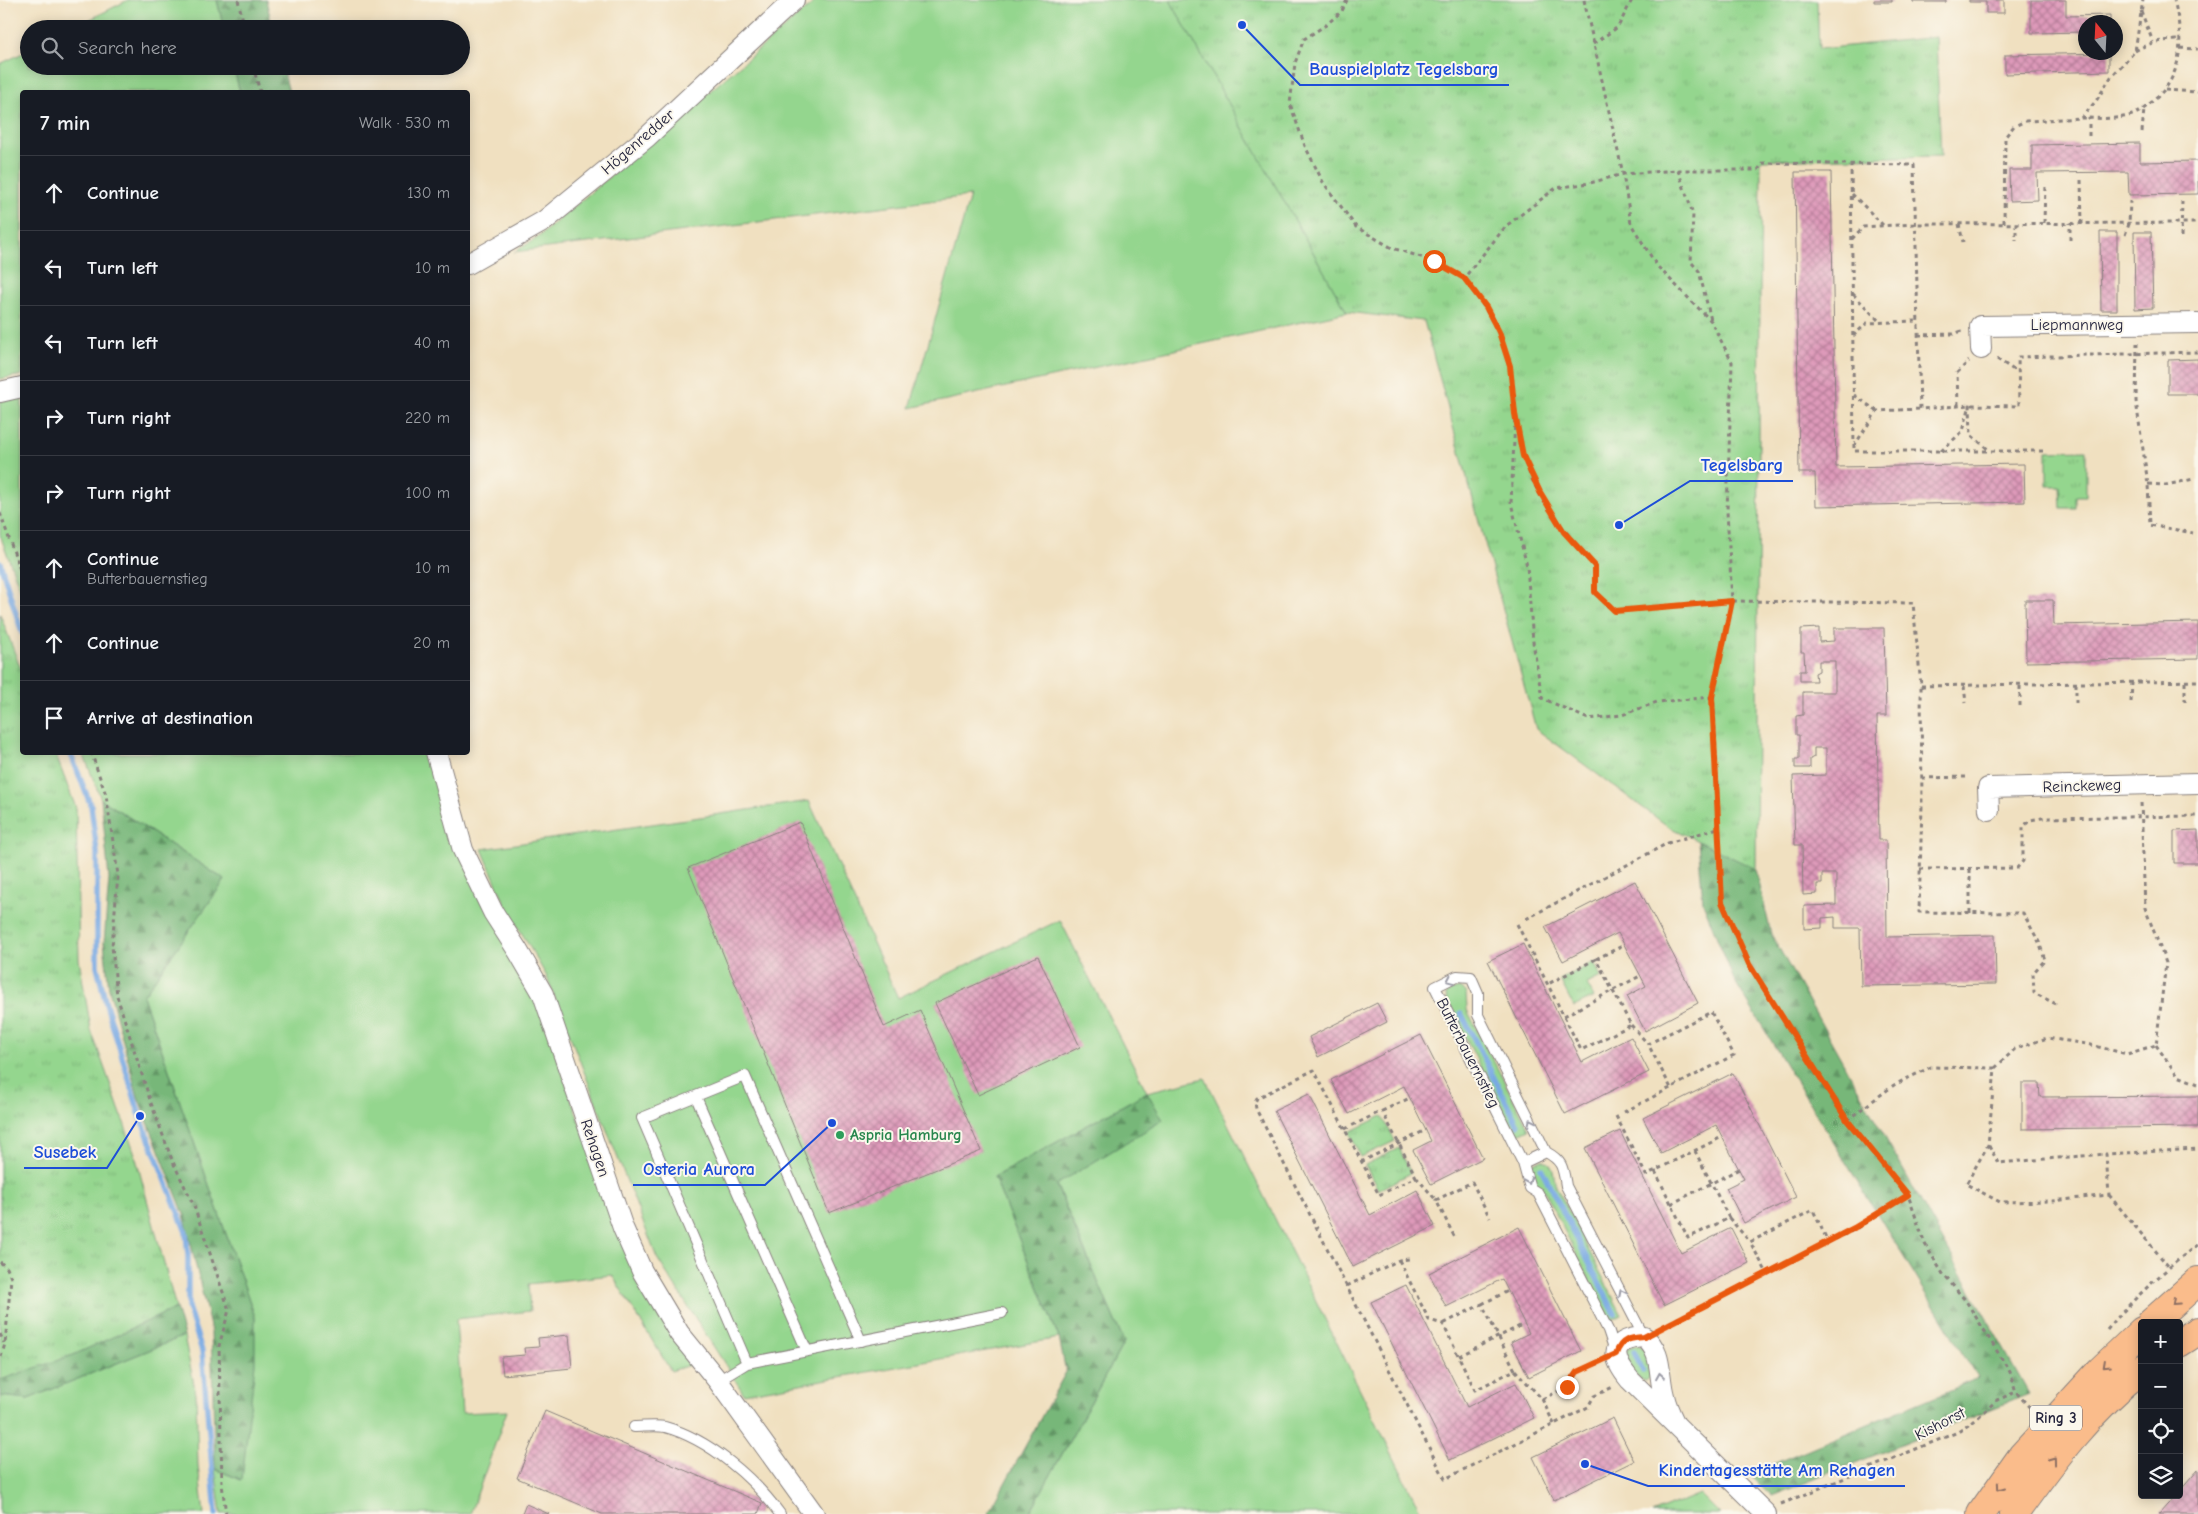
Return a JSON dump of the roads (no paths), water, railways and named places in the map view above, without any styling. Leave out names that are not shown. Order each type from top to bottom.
[{"type":"main road","points":[[2155,1319],[2198,1281]]},
{"type":"main road","points":[[2183,1340],[2198,1331]]},
{"type":"main road","name":"Ring 3","points":[[1981,1514],[2022,1456],[2101,1370],[2138,1336]]},
{"type":"main road","name":"Ring 3","points":[[2014,1514],[2074,1434],[2114,1392],[2138,1372]]},
{"type":"street","name":"Högenredder","points":[[470,263],[544,221],[647,137],[794,0]]},
{"type":"street","name":"Liepmannweg","points":[[1981,349],[1980,326],[2198,323]]},
{"type":"street","points":[[0,392],[20,388]]},
{"type":"street","name":"Rehagen","points":[[437,755],[463,850],[493,912],[543,994],[623,1228],[642,1271],[679,1333],[718,1381],[814,1514]]},
{"type":"street","name":"Reinckeweg","points":[[1989,810],[1988,788],[2198,782]]},
{"type":"street","points":[[1616,1354],[1618,1345],[1627,1339],[1644,1337]]},
{"type":"street","name":"Butterbauernstieg","points":[[1644,1337],[1653,1344],[1657,1355],[1664,1397],[1674,1422]]},
{"type":"street","name":"Butterbauernstieg","points":[[1616,1354],[1620,1367],[1630,1380],[1765,1513]]},
{"type":"lane","name":"Butterbauernstieg","points":[[1616,1354],[1608,1330],[1538,1193],[1530,1188],[1523,1163],[1434,987],[1457,976],[1471,977],[1478,993],[1478,1015],[1546,1152],[1557,1158],[1563,1168],[1566,1186],[1644,1337]]},
{"type":"lane","points":[[747,1363],[642,1118],[745,1076],[861,1341]]},
{"type":"lane","points":[[696,1097],[807,1351]]},
{"type":"lane","points":[[1523,1163],[1546,1152]]},
{"type":"lane","points":[[718,1381],[747,1363],[1002,1313]]},
{"type":"lane","points":[[634,1427],[664,1427],[690,1438],[729,1460],[765,1493],[780,1514]]},
{"type":"waterway","points":[[0,562],[20,627]]},
{"type":"waterway","points":[[71,755],[91,806],[97,853],[97,966],[106,1004],[140,1116],[186,1232],[188,1307],[202,1351],[216,1514]]},
{"type":"waterway","points":[[1461,1013],[1518,1125]]},
{"type":"waterway","points":[[1541,1168],[1615,1314]]},
{"type":"waterway","points":[[1634,1352],[1643,1371]]},
{"type":"place","name":"Bauspielplatz Tegelsbarg","points":[[1242,25]]},
{"type":"place","name":"Tegelsbarg","points":[[1619,525]]},
{"type":"place","name":"Susebek","points":[[140,1116]]},
{"type":"place","name":"Osteria Aurora","points":[[832,1123]]},
{"type":"place","name":"Aspria Hamburg","points":[[840,1135]]},
{"type":"place","name":"Kindertagesstätte Am Rehagen","points":[[1585,1464]]}]
